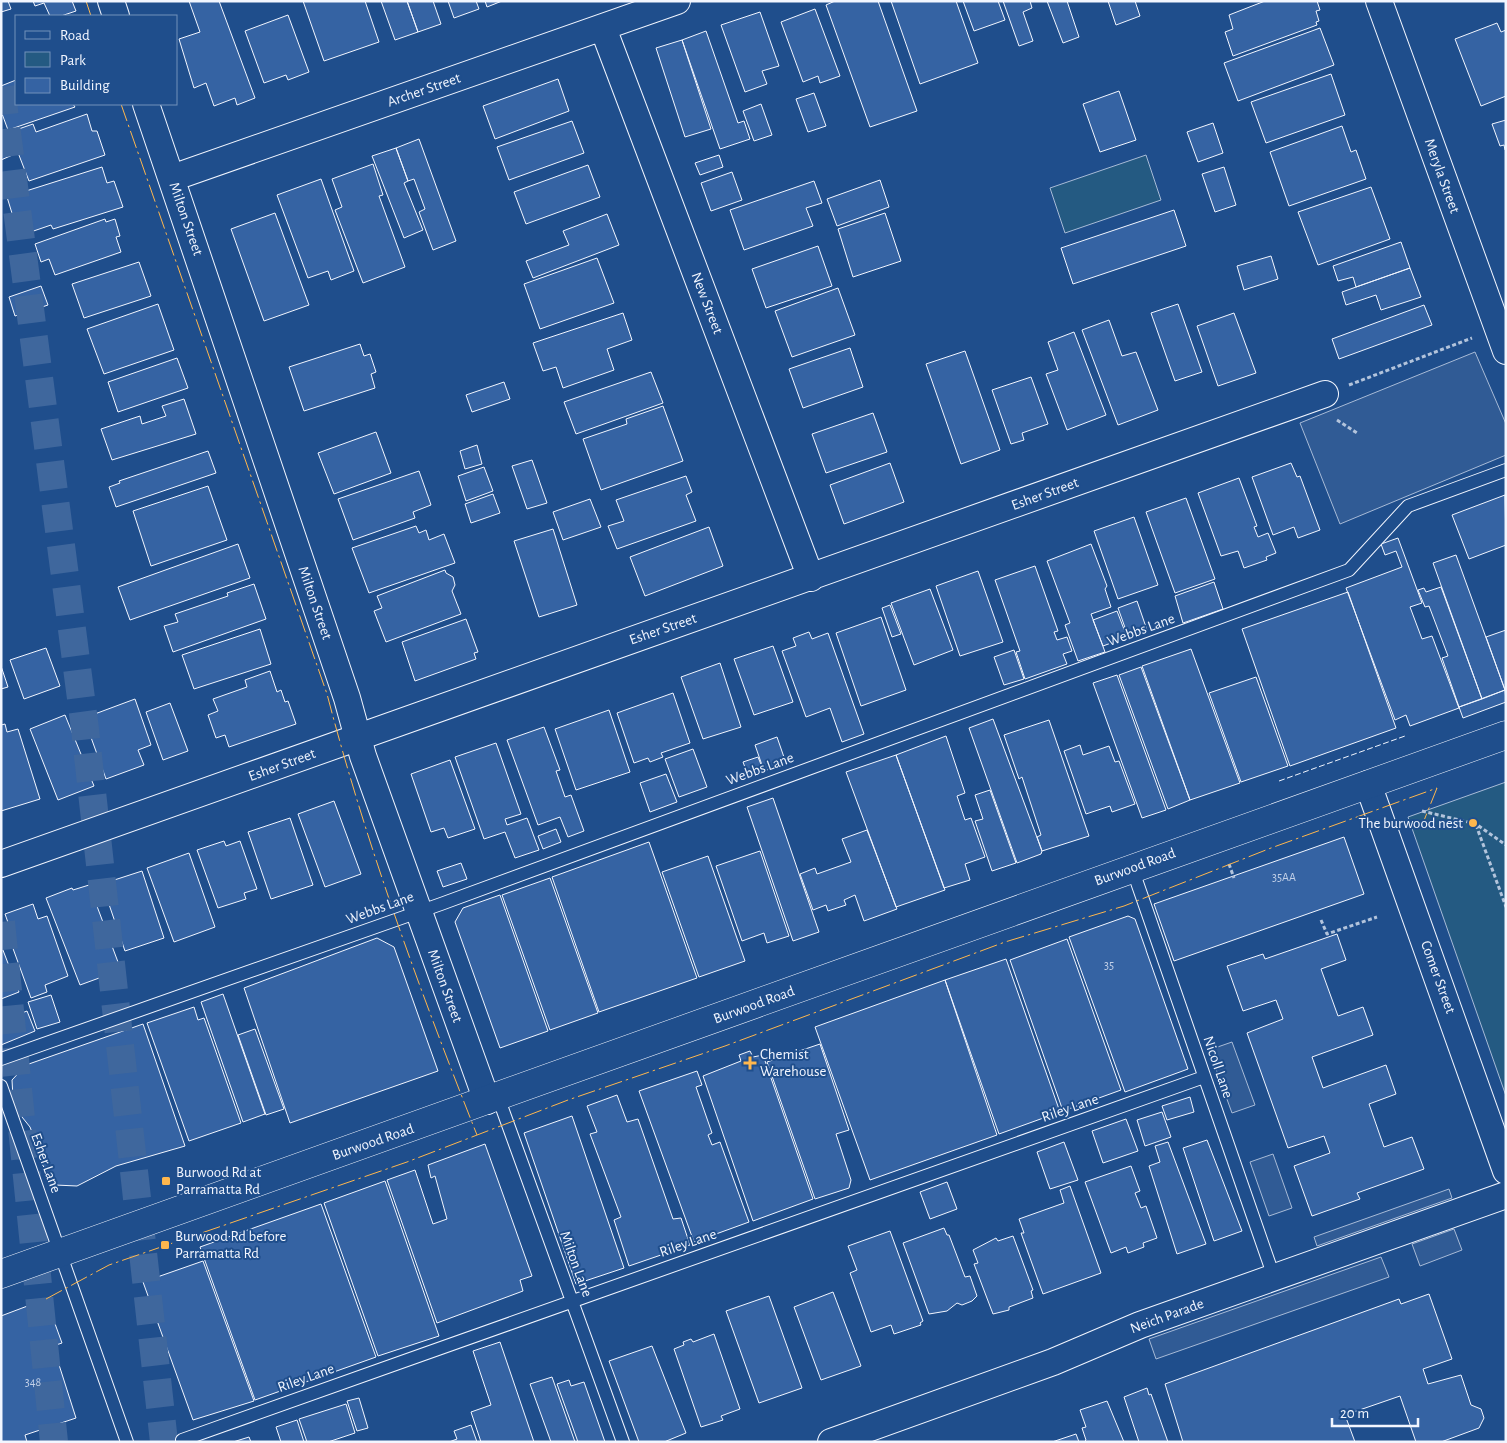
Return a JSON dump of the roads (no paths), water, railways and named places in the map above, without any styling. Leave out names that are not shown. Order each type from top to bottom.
[{"type":"street","points":[[111,1],[116,15]]},
{"type":"street","name":"Archer Street","points":[[172,178],[677,1]]},
{"type":"street","name":"Meryla Street","points":[[1380,1],[1502,340]]},
{"type":"street","name":"New Street","points":[[604,28],[811,578]]},
{"type":"street","name":"Milton Street","points":[[146,105],[363,756],[418,912],[492,1099]]},
{"type":"street","name":"Esher Street","points":[[1,864],[1326,394]]},
{"type":"street","name":"Burwood Road","points":[[1,1274],[1506,735]]},
{"type":"street","name":"Comer Street","points":[[1368,784],[1506,1171]]},
{"type":"street","name":"Neich Parade","points":[[831,1442],[1053,1362],[1140,1325],[1506,1195]]},
{"type":"lane","name":"Webbs Lane","points":[[1,1059],[418,912],[1349,570],[1408,506],[1506,470]]},
{"type":"lane","name":"Nicoll Lane","points":[[1132,868],[1274,1277]]},
{"type":"lane","name":"Riley Lane","points":[[182,1441],[1204,1077]]},
{"type":"lane","name":"Esher Lane","points":[[1,1086],[127,1442]]},
{"type":"lane","name":"Milton Lane","points":[[492,1099],[572,1301],[623,1442]]},
{"type":"tunnel","points":[[1,87],[85,729],[164,1442]]},
{"type":"tunnel","points":[[1,922],[54,1442]]},
{"type":"place","name":"The burwood nest","points":[[1473,823]]},
{"type":"place","name":"Chemist Warehouse","points":[[750,1063]]},
{"type":"place","name":"Burwood Rd at Parramatta Rd","points":[[166,1181]]},
{"type":"place","name":"Burwood Rd before Parramatta Rd","points":[[165,1245]]}]
